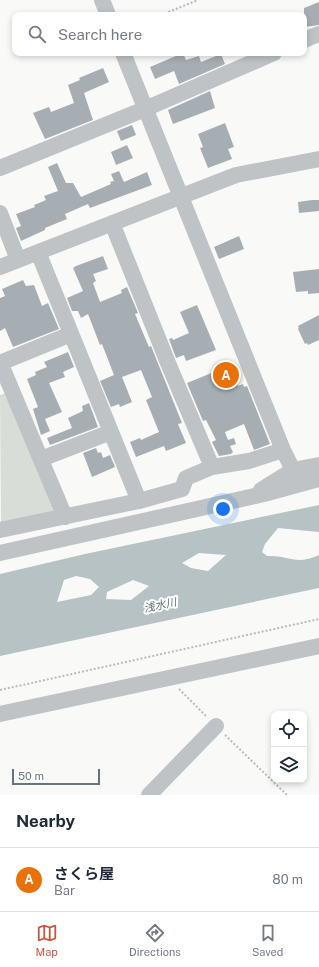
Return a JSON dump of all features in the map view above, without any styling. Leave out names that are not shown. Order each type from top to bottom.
[{"type":"street","points":[[102,0],[107,12]]},
{"type":"street","points":[[307,39],[319,34]]},
{"type":"street","points":[[124,56],[283,450],[293,470]]},
{"type":"street","points":[[0,168],[145,109],[267,56]]},
{"type":"street","points":[[0,267],[181,195],[236,175],[319,159]]},
{"type":"street","points":[[0,213],[18,260]]},
{"type":"street","points":[[112,223],[168,363],[212,467]]},
{"type":"street","points":[[38,252],[139,501]]},
{"type":"street","points":[[65,517],[41,459],[5,389],[0,363],[71,334]]},
{"type":"street","points":[[41,459],[111,432]]},
{"type":"street","points":[[0,530],[139,501],[182,489],[186,478],[212,467],[249,461],[283,450]]},
{"type":"street","points":[[251,497],[293,470],[319,465]]},
{"type":"street","points":[[0,553],[251,497],[319,479]]},
{"type":"street","points":[[0,714],[319,646]]},
{"type":"street","points":[[149,795],[216,726]]},
{"type":"path","points":[[168,12],[198,0]]},
{"type":"path","points":[[0,690],[319,618]]},
{"type":"path","points":[[168,678],[287,795]]},
{"type":"shaded area","points":[[9,392],[56,505],[53,513],[1,524],[0,395]]},
{"type":"water","name":"浅水川","points":[[319,505],[319,532],[278,528],[265,544],[262,552],[267,556],[298,560],[304,560],[319,555],[319,588],[0,656],[0,574],[85,554]],"holes":[[[199,553],[226,555],[208,571],[191,568],[182,563]],[[76,576],[90,579],[99,587],[91,595],[57,602],[64,580]],[[133,580],[149,586],[131,600],[106,599],[107,592]]]},
{"type":"building","points":[[319,2],[319,25],[307,27],[307,12],[304,12],[304,8]]},
{"type":"building","points":[[176,56],[184,56],[186,60],[199,56],[201,62],[216,56],[222,56],[225,64],[179,84],[174,71],[155,79],[150,67]]},
{"type":"building","points":[[103,68],[109,82],[84,93],[93,120],[45,139],[33,113],[49,107],[51,112],[74,103],[68,85],[80,80],[79,78]]},
{"type":"building","points":[[210,91],[215,108],[173,124],[168,110]]},
{"type":"building","points":[[225,123],[234,147],[228,149],[232,159],[208,168],[200,148],[203,147],[198,134]]},
{"type":"building","points":[[132,125],[136,135],[121,141],[117,131]]},
{"type":"building","points":[[127,145],[133,158],[116,165],[111,152]]},
{"type":"building","points":[[57,163],[66,183],[73,183],[81,197],[111,184],[110,182],[114,181],[111,174],[119,171],[124,182],[147,172],[152,185],[90,208],[88,204],[65,214],[67,219],[45,228],[45,230],[21,241],[16,228],[21,226],[16,214],[35,207],[34,205],[46,200],[44,196],[58,191],[48,167]]},
{"type":"building","points":[[319,200],[319,211],[299,213],[298,202]]},
{"type":"building","points":[[239,236],[244,249],[219,259],[214,247]]},
{"type":"building","points":[[103,256],[108,269],[93,274],[96,281],[93,283],[100,302],[122,293],[121,290],[127,287],[138,313],[135,314],[149,347],[151,346],[182,423],[178,424],[186,443],[166,451],[164,446],[136,457],[130,442],[140,438],[141,440],[159,432],[146,400],[152,397],[141,370],[122,377],[132,402],[120,407],[119,404],[111,407],[100,381],[114,375],[102,344],[100,345],[88,314],[81,318],[78,311],[72,311],[67,298],[83,291],[73,268]]},
{"type":"building","points":[[319,269],[319,293],[308,294],[308,291],[296,292],[293,272]]},
{"type":"building","points":[[23,280],[26,286],[34,285],[42,306],[48,303],[59,329],[13,347],[5,328],[0,331],[0,298],[5,296],[2,289]]},
{"type":"building","points":[[197,305],[216,350],[186,361],[184,355],[176,358],[169,339],[172,338],[173,340],[189,333],[180,312]]},
{"type":"building","points":[[319,315],[319,340],[308,345],[307,343],[305,344],[298,326]]},
{"type":"building","points":[[68,352],[74,367],[63,372],[65,377],[49,383],[62,412],[45,419],[50,431],[41,435],[33,409],[38,407],[27,379],[36,375],[35,372],[47,367],[44,362]]},
{"type":"building","points":[[231,365],[238,386],[243,384],[244,387],[247,386],[270,444],[254,450],[244,424],[225,432],[228,440],[234,438],[236,444],[230,446],[233,452],[231,454],[219,456],[212,442],[216,440],[206,420],[203,421],[187,383]]},
{"type":"building","points":[[89,403],[98,427],[50,445],[47,438],[72,428],[68,418],[83,411],[82,406]]},
{"type":"building","points":[[96,448],[98,453],[101,452],[103,458],[110,455],[115,467],[92,477],[83,453]]},
{"type":"place","name":"さくら屋","points":[[226,375]]}]
